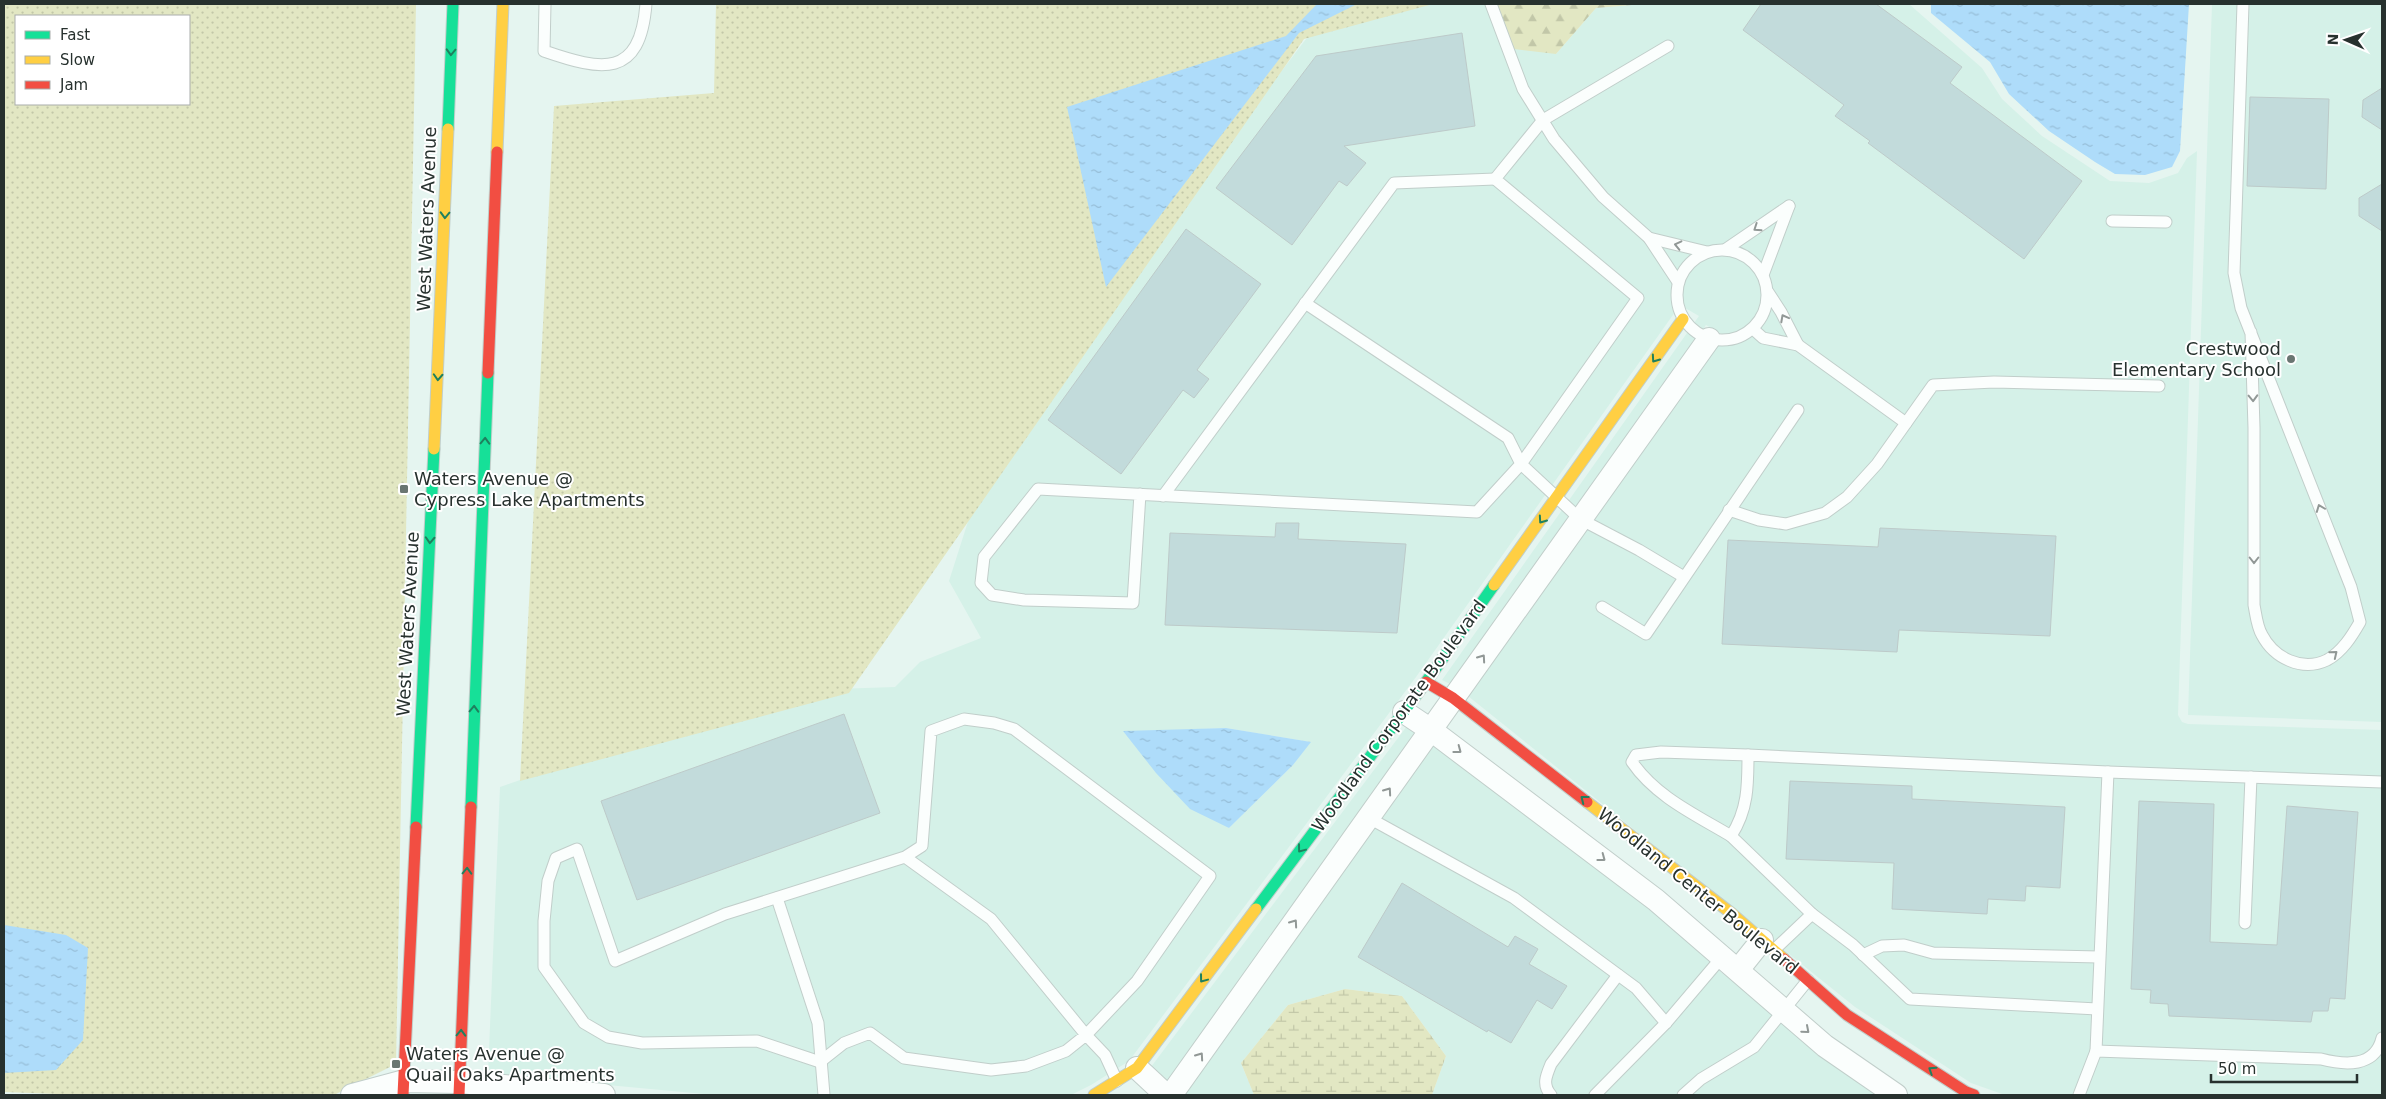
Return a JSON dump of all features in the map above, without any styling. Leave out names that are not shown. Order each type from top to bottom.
[{"type":"main road","name":"West Waters Avenue","points":[[403,1088],[440,332],[453,4]]},
{"type":"main road","points":[[459,1089],[503,4]]},
{"type":"main road","name":"Woodland Corporate Boulevard","points":[[1097,1095],[1137,1068],[1426,682],[1683,319]]},
{"type":"main road","name":"Woodland Center Boulevard","points":[[1426,682],[1453,698],[1731,913],[1847,1015],[1966,1092],[1974,1095]]},
{"type":"street","name":"Woodland Corporate Boulevard","points":[[1171,1095],[1709,339]]},
{"type":"street","name":"Woodland Center Boulevard","points":[[1404,712],[1431,730],[1656,900],[1825,1046],[1896,1095]]},
{"type":"street","points":[[1730,964],[1768,945]]},
{"type":"street","points":[[1137,1068],[1166,1095]]},
{"type":"street","points":[[352,1095],[403,1088],[604,1095]]},
{"type":"lane","points":[[545,4],[544,51],[564,58],[608,66],[624,59],[634,50],[640,39],[646,4]]},
{"type":"lane","points":[[1491,4],[1523,89],[1554,139],[1603,197],[1649,238],[1678,282]]},
{"type":"lane","points":[[2243,4],[2234,273],[2241,308],[2251,332],[2351,587],[2360,622],[2348,643],[2327,660],[2304,664],[2288,660],[2272,651],[2261,634],[2254,605],[2254,428],[2251,332]]},
{"type":"lane","points":[[1495,178],[1543,120],[1668,46]]},
{"type":"lane","points":[[1140,494],[1133,603],[1024,600],[992,595],[981,583],[984,558],[1038,489],[1140,494],[1163,496],[1477,512],[1521,464],[1638,298],[1495,178],[1394,182],[1163,496]]},
{"type":"lane","points":[[1726,249],[1789,206],[1763,275]]},
{"type":"lane","points":[[2112,221],[2166,222]]},
{"type":"lane","points":[[1649,238],[1707,252]]},
{"type":"lane","points":[[1768,292],[1767,306],[1762,318],[1753,329],[1740,337],[1725,341],[1709,339],[1699,334],[1683,319],[1678,307],[1678,282],[1684,269],[1694,259],[1707,252],[1726,249],[1741,253],[1754,262],[1763,275],[1768,292],[1798,345]]},
{"type":"lane","points":[[1305,303],[1508,438],[1521,464],[1580,519],[1639,550],[1684,577]]},
{"type":"lane","points":[[1753,329],[1763,338],[1798,345],[1906,424]]},
{"type":"lane","points":[[1729,510],[1759,520],[1786,524],[1825,513],[1848,498],[1877,464],[1932,384],[1994,382],[2159,386]]},
{"type":"lane","points":[[1602,606],[1646,634],[1798,410]]},
{"type":"lane","points":[[964,720],[994,723],[1014,729],[1210,876],[1137,981],[1086,1035],[1066,1051],[1026,1066],[991,1070],[904,1058],[870,1033],[844,1043],[820,1062],[757,1040],[642,1043],[608,1037],[584,1023],[544,967],[544,921],[548,881],[556,858],[576,849],[615,961],[725,914],[904,857],[922,846],[931,731],[964,720]]},
{"type":"lane","points":[[2097,1009],[1910,999],[1864,955],[1812,914],[1732,836],[1661,793],[1642,776],[1632,762],[1636,755],[1661,752],[2382,782]]},
{"type":"lane","points":[[1732,836],[1741,821],[1747,797],[1748,755]]},
{"type":"lane","points":[[2079,1095],[2096,1052],[2108,772]]},
{"type":"lane","points":[[2245,923],[2251,777]]},
{"type":"lane","points":[[1369,818],[1514,898],[1636,988],[1666,1023]]},
{"type":"lane","points":[[904,857],[991,919],[1086,1035],[1105,1055],[1117,1081]]},
{"type":"lane","points":[[777,898],[818,1023],[824,1095]]},
{"type":"lane","points":[[1768,945],[1812,914]]},
{"type":"lane","points":[[1864,955],[1882,946],[1904,945],[1933,953],[2100,957]]},
{"type":"lane","points":[[1595,1095],[1666,1023],[1730,964]]},
{"type":"lane","points":[[1551,1095],[1547,1090],[1545,1078],[1551,1064],[1618,975]]},
{"type":"lane","points":[[1684,1095],[1701,1079],[1754,1047],[1808,980]]},
{"type":"lane","points":[[2096,1052],[2321,1059],[2337,1063],[2354,1064],[2367,1059],[2381,1047]]},
{"type":"shaded area","points":[[1384,4],[1487,4],[1556,54],[1596,8],[1644,4],[1909,4],[1982,68],[2002,99],[2042,136],[2110,181],[2149,183],[2178,173],[2187,158],[2197,151],[2178,715],[2182,722],[2188,724],[2382,730],[2382,1095],[2005,1095],[1971,1083],[1855,1007],[1468,696],[1725,336],[1706,325],[1450,684],[1442,680],[1699,316],[1680,305],[1416,677],[1129,1061],[1071,1095],[715,1095],[488,1074],[500,787],[711,713],[805,690],[895,687],[920,662],[981,638],[949,581],[972,509],[1182,202],[1306,39],[1354,15]],"holes":[[[1226,728],[1310,742],[1293,765],[1229,828],[1124,732]]]},
{"type":"shaded area","name":"Crestwood Elementary School","points":[[2212,4],[2382,4],[2382,722],[2188,715]]},
{"type":"shaded area","points":[[1407,726],[1416,732],[1167,1082],[1151,1067]]},
{"type":"shaded area","points":[[1434,745],[1649,907],[1722,973],[1878,1095],[1432,1095],[1446,1056],[1402,996],[1345,989],[1288,1005],[1241,1063],[1254,1095],[1185,1095]]},
{"type":"green space","points":[[4,4],[416,4],[396,1064],[334,1095],[83,1095],[4,1092]]},
{"type":"green space","points":[[716,4],[1433,4],[1304,39],[849,693],[520,781],[554,106],[714,93]]},
{"type":"green space","points":[[1487,4],[1644,4],[1596,8],[1556,54],[1506,48]]},
{"type":"green space","points":[[1345,989],[1402,996],[1446,1056],[1432,1095],[1254,1095],[1241,1063],[1288,1005]]},
{"type":"water","points":[[1317,4],[1357,4],[1299,33],[1106,287],[1067,107],[1286,36]]},
{"type":"water","points":[[1931,4],[2189,4],[2180,151],[2172,167],[2145,175],[2115,174],[2049,131],[2009,94],[1990,62],[1931,13]]},
{"type":"water","points":[[1226,728],[1311,742],[1293,765],[1229,828],[1190,809],[1156,773],[1123,731]]},
{"type":"water","points":[[4,925],[66,935],[88,948],[83,1040],[56,1070],[4,1073]]},
{"type":"building","points":[[1761,4],[1876,4],[1962,67],[1950,83],[2082,181],[2024,259],[1868,143],[1870,141],[1835,116],[1844,105],[1743,30]]},
{"type":"building","points":[[1462,33],[1475,126],[1344,146],[1366,163],[1347,186],[1339,181],[1292,245],[1216,188],[1316,56]]},
{"type":"building","points":[[2382,88],[2382,130],[2362,117],[2363,100]]},
{"type":"building","points":[[2250,97],[2329,99],[2326,189],[2247,186]]},
{"type":"building","points":[[2382,184],[2382,231],[2359,216],[2359,198]]},
{"type":"building","points":[[1186,229],[1261,284],[1197,370],[1209,379],[1194,398],[1183,390],[1121,474],[1048,420]]},
{"type":"building","points":[[1276,523],[1299,523],[1298,539],[1406,544],[1397,633],[1165,625],[1170,533],[1275,537]]},
{"type":"building","points":[[1880,528],[2056,536],[2050,636],[1899,630],[1897,652],[1722,644],[1728,540],[1878,547]]},
{"type":"building","points":[[844,714],[880,813],[637,900],[601,801]]},
{"type":"building","points":[[1790,781],[1912,786],[1912,799],[2065,807],[2060,888],[2026,886],[2025,901],[1988,899],[1987,914],[1892,909],[1894,863],[1786,859]]},
{"type":"building","points":[[2139,801],[2214,804],[2210,942],[2277,945],[2287,806],[2358,812],[2345,999],[2330,998],[2328,1011],[2313,1011],[2311,1022],[2169,1016],[2168,1004],[2150,1003],[2151,990],[2131,989]]},
{"type":"building","points":[[1402,883],[1508,947],[1515,936],[1538,949],[1529,964],[1567,986],[1552,1009],[1537,1000],[1511,1043],[1488,1030],[1487,1032],[1358,957]]},
{"type":"traffic: fast","points":[[448,129],[453,4]]},
{"type":"traffic: fast","points":[[471,807],[488,373]]},
{"type":"traffic: fast","points":[[416,827],[434,449]]},
{"type":"traffic: fast","points":[[1256,909],[1426,682],[1494,585]]},
{"type":"traffic: slow","points":[[497,152],[503,4]]},
{"type":"traffic: slow","points":[[434,449],[448,129]]},
{"type":"traffic: slow","points":[[1494,585],[1683,319]]},
{"type":"traffic: slow","points":[[1587,802],[1731,913],[1784,959]]},
{"type":"traffic: slow","points":[[1094,1095],[1137,1068],[1256,909]]},
{"type":"traffic: jam","points":[[488,373],[497,152]]},
{"type":"traffic: jam","points":[[1426,682],[1453,698],[1587,802]]},
{"type":"traffic: jam","points":[[459,1095],[471,807]]},
{"type":"traffic: jam","points":[[403,1095],[416,827]]},
{"type":"traffic: jam","points":[[1784,959],[1847,1015],[1966,1092],[1974,1095]]},
{"type":"place","name":"Crestwood Elementary School","points":[[2291,359]]},
{"type":"place","name":"Waters Avenue @ Cypress Lake Apartments","points":[[404,489]]},
{"type":"place","name":"Waters Avenue @ Quail Oaks Apartments","points":[[396,1064]]}]
